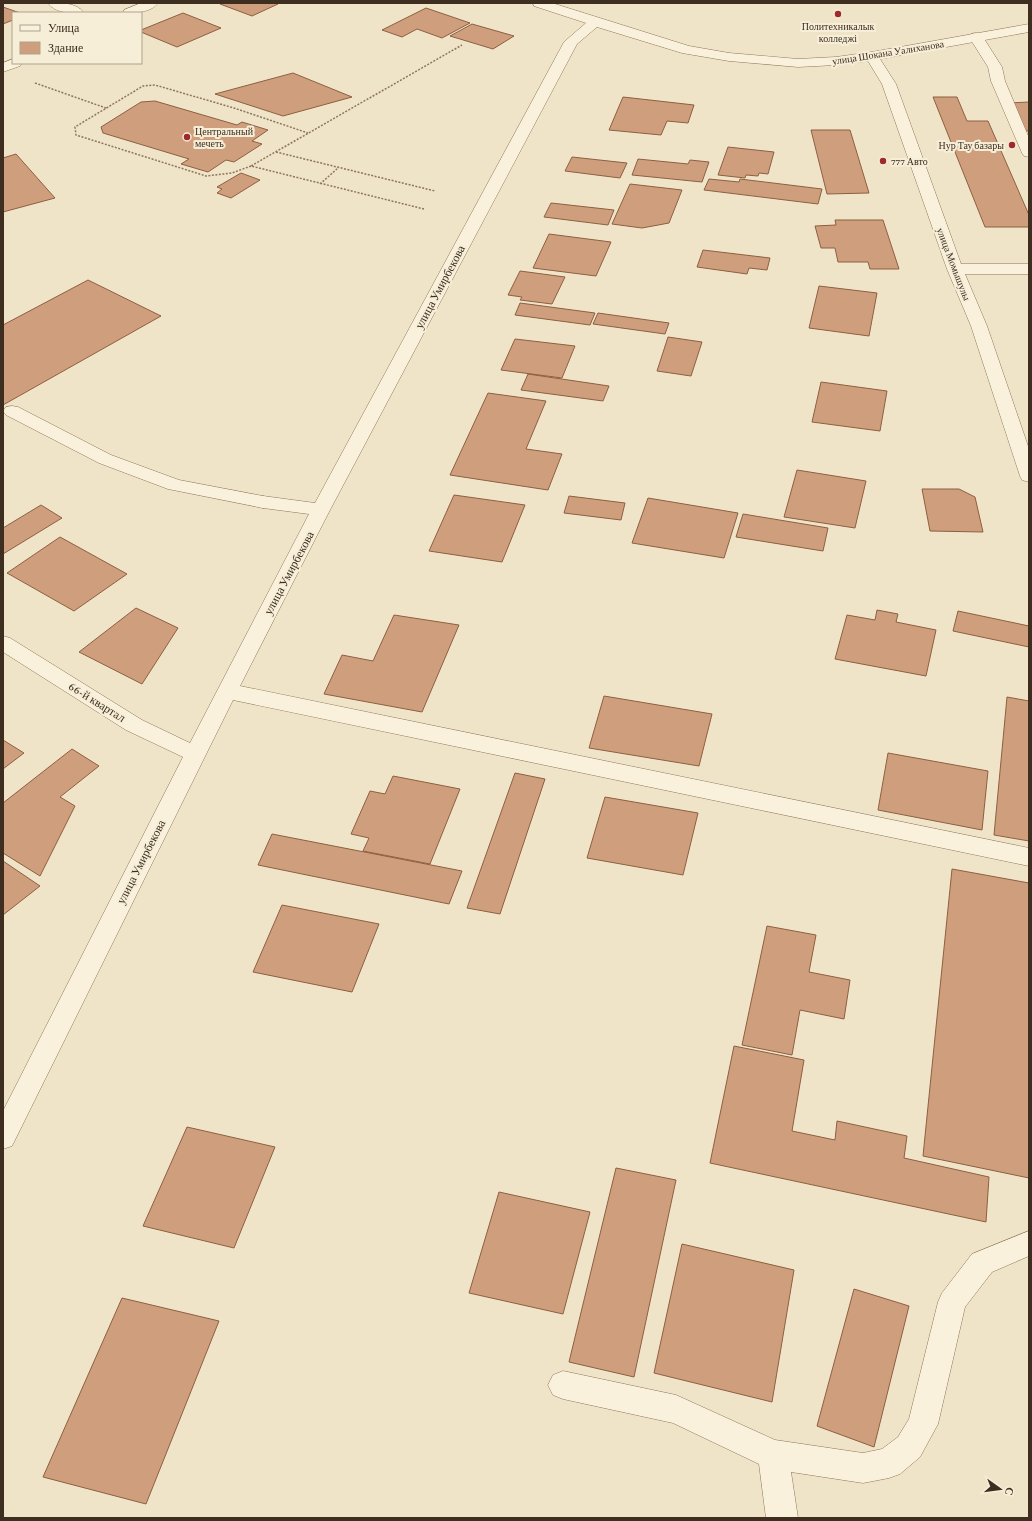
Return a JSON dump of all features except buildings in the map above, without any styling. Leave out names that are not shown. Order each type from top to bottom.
[{"type":"street","points":[[54,3],[76,12]]},
{"type":"street","points":[[131,12],[152,3]]},
{"type":"street","name":"улица Шокана Уалиханова","points":[[539,3],[594,22],[687,50],[728,57],[798,63],[836,61],[872,56],[1029,28]]},
{"type":"street","name":"улица Умирбекова","points":[[3,1138],[227,691],[322,510],[571,42],[594,22]]},
{"type":"street","points":[[976,37],[995,66],[998,81],[1029,153]]},
{"type":"street","name":"улица Момышулы","points":[[872,56],[889,84],[955,269],[979,326],[1029,476]]},
{"type":"street","points":[[3,68],[13,64]]},
{"type":"street","points":[[955,269],[1029,269]]},
{"type":"street","points":[[12,411],[105,459],[175,485],[263,502],[322,510]]},
{"type":"street","name":"66-й квартал","points":[[3,643],[134,725],[195,754]]},
{"type":"street","points":[[227,691],[1029,857]]},
{"type":"street","points":[[563,1385],[676,1409],[773,1455],[864,1468],[889,1463],[909,1446],[923,1424],[952,1302],[982,1263],[1029,1243]]},
{"type":"street","points":[[773,1455],[782,1518]]},
{"type":"path","points":[[308,133],[234,108],[155,84],[143,86],[74,127],[76,135],[206,176],[232,173],[251,166],[462,45]]},
{"type":"path","points":[[35,83],[106,108]]},
{"type":"path","points":[[276,152],[435,191]]},
{"type":"path","points":[[251,166],[424,209]]},
{"type":"path","points":[[320,184],[338,168]]},
{"type":"place","name":"Политехникалык колледжі","points":[[838,14]]},
{"type":"place","name":"Центральный мечеть","points":[[187,137]]},
{"type":"place","name":"Нур Тау базары","points":[[1012,145]]},
{"type":"place","name":"777 Авто","points":[[883,161]]}]
